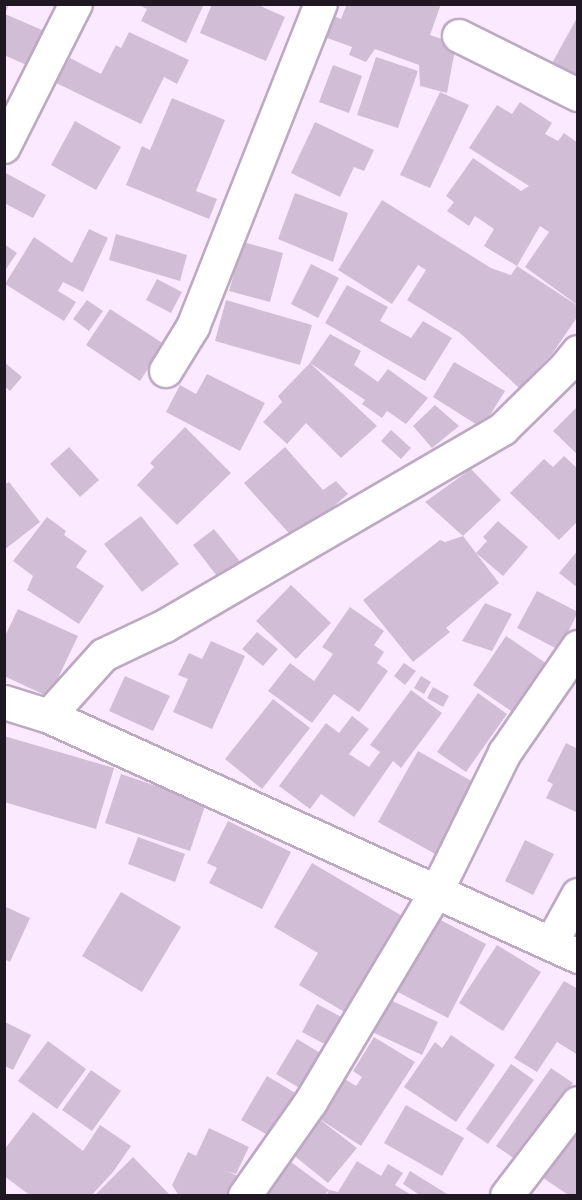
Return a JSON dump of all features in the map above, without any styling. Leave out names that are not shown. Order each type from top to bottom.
[{"type":"street","points":[[4,147],[76,4]]},
{"type":"street","points":[[166,371],[193,327],[321,4]]},
{"type":"street","points":[[459,36],[578,96]]},
{"type":"street","points":[[49,716],[104,655],[165,626],[503,429],[575,361]]},
{"type":"street","points":[[245,1196],[311,1102],[437,891],[506,753],[578,647]]},
{"type":"street","points":[[4,702],[49,716],[564,950],[578,895]]},
{"type":"street","points":[[507,1196],[578,1103]]},
{"type":"building","points":[[4,4],[9,4],[5,14],[49,33],[33,68],[4,55]]},
{"type":"building","points":[[137,4],[204,4],[186,43],[141,21],[147,9]]},
{"type":"building","points":[[212,4],[256,4],[285,17],[266,61],[200,33]]},
{"type":"building","points":[[347,4],[441,4],[430,35],[456,44],[447,93],[420,86],[419,65],[375,49],[366,62],[349,55],[352,47],[319,35],[327,13],[341,19]]},
{"type":"building","points":[[578,16],[578,79],[551,65]]},
{"type":"building","points":[[129,32],[189,60],[177,84],[164,77],[141,124],[56,83],[70,58],[101,74],[116,45],[121,48]]},
{"type":"building","points":[[376,57],[418,71],[398,128],[357,115]]},
{"type":"building","points":[[333,65],[362,76],[349,113],[319,102]]},
{"type":"building","points":[[440,92],[469,105],[430,188],[400,175]]},
{"type":"building","points":[[172,98],[225,120],[196,191],[217,199],[209,219],[126,185],[142,146],[150,150]]},
{"type":"building","points":[[520,102],[552,123],[545,134],[558,141],[564,133],[578,143],[578,301],[576,304],[525,267],[549,232],[540,226],[517,266],[484,246],[494,229],[475,216],[469,226],[447,211],[454,202],[446,196],[473,158],[521,191],[529,186],[469,148],[497,105],[512,114]]},
{"type":"building","points":[[75,121],[121,147],[96,190],[51,165]]},
{"type":"building","points":[[315,122],[374,150],[364,171],[354,167],[340,197],[291,173]]},
{"type":"building","points":[[4,172],[46,195],[33,218],[4,203]]},
{"type":"building","points":[[295,193],[348,213],[333,262],[278,239]]},
{"type":"building","points":[[382,200],[491,268],[511,275],[517,266],[578,306],[578,316],[552,354],[519,388],[460,333],[407,300],[426,270],[418,265],[392,304],[338,270]]},
{"type":"building","points":[[89,229],[108,238],[83,292],[63,282],[58,291],[76,302],[64,321],[5,284],[34,237],[72,263]]},
{"type":"building","points":[[116,234],[187,255],[180,281],[109,260]]},
{"type":"building","points":[[243,242],[283,253],[270,302],[229,291]]},
{"type":"building","points":[[4,244],[17,253],[4,272]]},
{"type":"building","points":[[311,264],[339,278],[318,318],[291,304]]},
{"type":"building","points":[[157,279],[182,292],[171,313],[146,300]]},
{"type":"building","points":[[347,285],[388,307],[380,321],[411,338],[423,321],[452,338],[425,381],[325,323]]},
{"type":"building","points":[[87,300],[103,311],[89,331],[73,319]]},
{"type":"building","points":[[226,300],[312,325],[300,365],[215,341]]},
{"type":"building","points":[[110,309],[164,344],[140,381],[86,345]]},
{"type":"building","points":[[330,334],[361,351],[354,365],[378,382],[388,369],[428,398],[406,424],[387,411],[382,418],[362,404],[365,400],[310,363]]},
{"type":"building","points":[[4,362],[22,377],[10,391],[4,386]]},
{"type":"building","points":[[454,362],[505,391],[482,428],[433,397]]},
{"type":"building","points":[[310,363],[377,426],[341,458],[306,423],[287,444],[263,422],[282,402],[278,396]]},
{"type":"building","points":[[207,374],[265,403],[240,451],[166,412],[180,385],[196,394]]},
{"type":"building","points":[[435,405],[459,426],[432,448],[413,426]]},
{"type":"building","points":[[578,406],[578,455],[553,431]]},
{"type":"building","points":[[185,427],[231,473],[177,525],[137,485],[154,467],[150,463]]},
{"type":"building","points":[[391,430],[411,448],[401,459],[381,441]]},
{"type":"building","points":[[69,447],[99,480],[80,497],[50,464]]},
{"type":"building","points":[[285,447],[323,490],[336,481],[348,494],[295,540],[244,483]]},
{"type":"building","points":[[564,456],[578,469],[578,521],[559,540],[510,493],[544,459],[553,467]]},
{"type":"building","points":[[471,469],[501,500],[463,536],[425,502]]},
{"type":"building","points":[[9,482],[40,522],[4,550],[4,485]]},
{"type":"building","points":[[141,516],[179,564],[142,592],[104,544]]},
{"type":"building","points":[[47,517],[66,531],[64,535],[87,551],[76,567],[104,586],[79,624],[27,590],[33,576],[13,561]]},
{"type":"building","points":[[498,521],[528,547],[503,576],[476,553],[487,541],[483,537]]},
{"type":"building","points":[[214,529],[242,564],[220,580],[193,545]]},
{"type":"building","points":[[463,536],[499,583],[446,628],[450,632],[413,662],[363,600],[440,540],[445,542]]},
{"type":"building","points":[[578,550],[578,588],[559,573]]},
{"type":"building","points":[[291,585],[331,623],[296,659],[256,621]]},
{"type":"building","points":[[537,591],[578,612],[559,650],[517,628]]},
{"type":"building","points":[[485,603],[512,614],[492,651],[462,641]]},
{"type":"building","points":[[350,607],[384,631],[374,645],[384,652],[377,663],[388,671],[359,712],[334,694],[312,723],[268,691],[290,663],[314,681],[333,654],[322,647]]},
{"type":"building","points":[[18,609],[78,636],[49,697],[4,676],[4,638]]},
{"type":"building","points":[[257,632],[278,649],[263,666],[242,649]]},
{"type":"building","points":[[506,636],[550,666],[517,715],[473,685]]},
{"type":"building","points":[[211,641],[245,656],[212,729],[173,712],[188,679],[178,675],[189,653],[202,659]]},
{"type":"building","points":[[404,663],[416,671],[405,685],[394,676]]},
{"type":"building","points":[[125,676],[170,696],[153,731],[109,711]]},
{"type":"building","points":[[421,676],[431,682],[424,694],[414,688]]},
{"type":"building","points":[[433,687],[449,696],[443,707],[427,698]]},
{"type":"building","points":[[411,690],[442,713],[401,768],[393,761],[354,817],[321,794],[310,809],[279,786],[326,723],[339,733],[352,716],[369,729],[349,754],[369,767],[380,752],[370,745]]},
{"type":"building","points":[[478,693],[507,714],[466,772],[437,752]]},
{"type":"building","points":[[273,699],[310,728],[262,789],[225,759]]},
{"type":"building","points":[[4,736],[114,768],[96,829],[4,802]]},
{"type":"building","points":[[566,743],[578,749],[578,813],[546,798],[553,784],[547,781]]},
{"type":"building","points":[[418,751],[477,784],[437,855],[378,822]]},
{"type":"building","points":[[121,774],[206,803],[190,851],[105,823]]},
{"type":"building","points":[[228,821],[291,852],[262,909],[209,883],[217,868],[207,863]]},
{"type":"building","points":[[138,837],[185,854],[175,882],[128,864]]},
{"type":"building","points":[[525,840],[554,854],[533,895],[505,881]]},
{"type":"building","points":[[312,863],[409,920],[351,1016],[299,985],[318,953],[274,927]]},
{"type":"building","points":[[121,892],[181,927],[142,992],[82,956]]},
{"type":"building","points":[[4,906],[30,918],[10,962],[4,959]]},
{"type":"building","points":[[433,916],[486,944],[448,1018],[394,990]]},
{"type":"building","points":[[497,945],[541,972],[503,1031],[459,1003]]},
{"type":"building","points":[[564,981],[578,989],[578,1055],[557,1042],[537,1072],[514,1058]]},
{"type":"building","points":[[386,998],[438,1022],[422,1055],[370,1031]]},
{"type":"building","points":[[317,1004],[347,1020],[332,1048],[302,1032]]},
{"type":"building","points":[[5,1022],[31,1035],[13,1070],[5,1066]]},
{"type":"building","points":[[451,1035],[495,1065],[456,1122],[404,1087],[435,1042],[442,1048]]},
{"type":"building","points":[[374,1037],[415,1062],[361,1146],[318,1118],[357,1148],[328,1183],[287,1150],[340,1076],[356,1086],[362,1077],[353,1071]]},
{"type":"building","points":[[297,1039],[327,1057],[306,1092],[276,1074]]},
{"type":"building","points":[[48,1041],[86,1069],[57,1109],[18,1081]]},
{"type":"building","points":[[511,1064],[534,1080],[488,1144],[466,1129]]},
{"type":"building","points":[[551,1068],[573,1083],[518,1161],[496,1146]]},
{"type":"building","points":[[91,1070],[121,1091],[92,1131],[62,1110]]},
{"type":"building","points":[[267,1076],[297,1094],[271,1137],[241,1120]]},
{"type":"building","points":[[406,1105],[464,1138],[442,1176],[384,1143]]},
{"type":"building","points":[[33,1112],[83,1151],[100,1125],[131,1146],[113,1172],[91,1196],[31,1196],[4,1176],[4,1150]]},
{"type":"building","points":[[209,1128],[249,1147],[236,1174],[227,1171],[242,1178],[233,1196],[179,1196],[172,1185],[188,1152],[196,1156]]},
{"type":"building","points":[[578,1129],[578,1196],[570,1196],[540,1176]]},
{"type":"building","points":[[133,1157],[171,1196],[94,1196]]},
{"type":"building","points":[[287,1159],[329,1190],[324,1196],[257,1196]]},
{"type":"building","points":[[357,1161],[381,1176],[388,1164],[403,1173],[395,1185],[413,1196],[326,1196],[329,1190],[338,1192]]},
{"type":"building","points":[[410,1171],[450,1196],[421,1196],[403,1184]]}]
